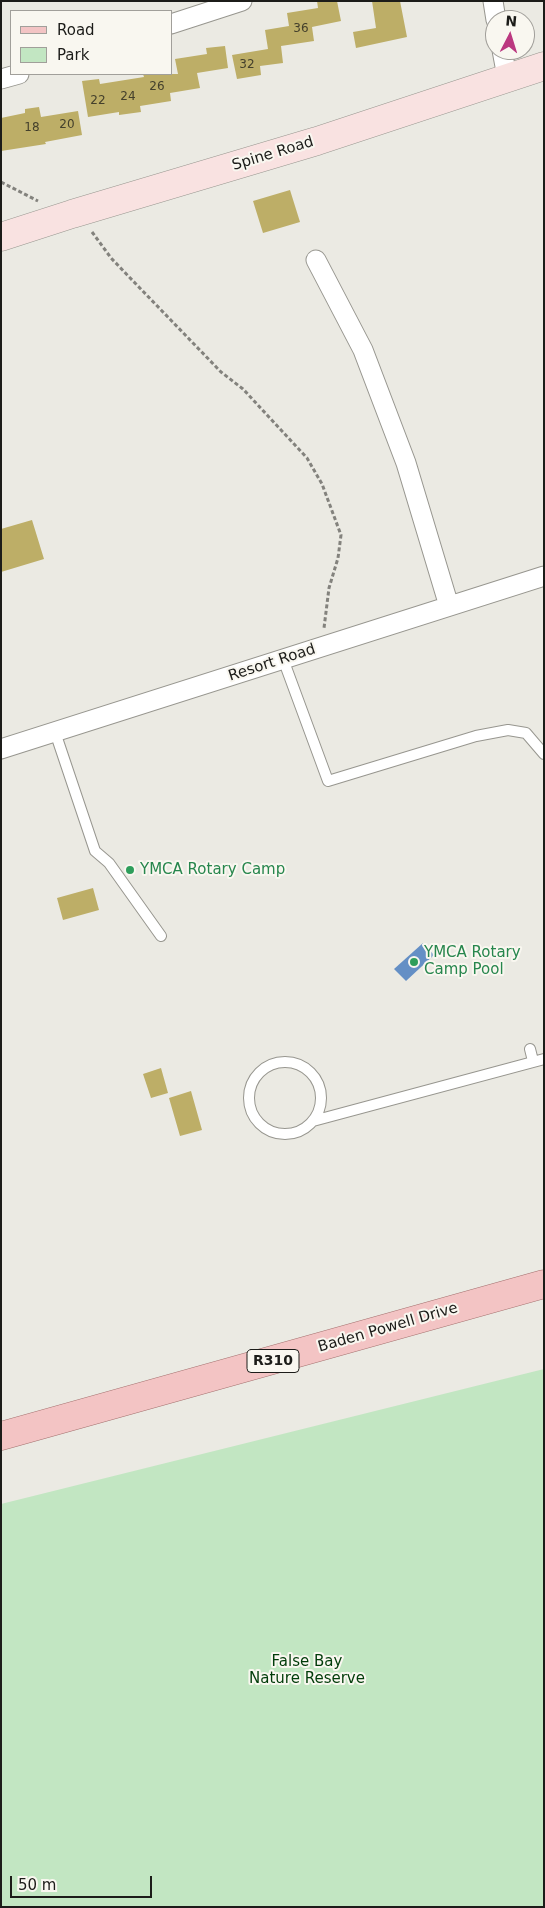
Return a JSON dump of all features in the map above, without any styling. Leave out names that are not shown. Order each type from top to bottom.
[{"type":"main road","name":"Spine Road","points":[[1,237],[317,141],[544,66]]},
{"type":"main road","name":"Baden Powell Drive","points":[[1,1436],[544,1284]]},
{"type":"street","points":[[172,24],[242,1]]},
{"type":"street","points":[[503,60],[506,77]]},
{"type":"street","points":[[1,79],[15,75]]},
{"type":"street","points":[[316,260],[366,358],[406,463],[448,606]]},
{"type":"street","name":"Resort Road","points":[[1,749],[544,576]]},
{"type":"lane","points":[[283,660],[328,781],[476,736],[508,730],[526,733],[544,754]]},
{"type":"lane","points":[[55,732],[95,851],[109,862],[161,936]]},
{"type":"lane","points":[[313,1121],[320,1109],[321,1095],[317,1081],[308,1070],[296,1063],[281,1062],[268,1065],[257,1074],[250,1087],[249,1107],[259,1124],[272,1132],[286,1134],[296,1133],[313,1121],[539,1060],[530,1049]]},
{"type":"path","points":[[72,214],[90,229],[111,258],[134,283],[222,372],[243,389],[307,458],[322,484],[341,535],[338,558],[329,588],[325,613],[324,646]]},
{"type":"green space","name":"False Bay Nature Reserve","points":[[544,1369],[544,1907],[1,1907],[1,1504]]},
{"type":"water","name":"YMCA Rotary Camp Pool","points":[[423,943],[434,955],[406,981],[394,969]]},
{"type":"building","points":[[317,1],[337,1],[341,21],[312,27],[314,41],[281,46],[283,63],[260,66],[261,75],[237,79],[232,55],[268,49],[265,30],[289,26],[287,13],[318,8]]},
{"type":"building","points":[[372,1],[400,1],[407,37],[356,48],[353,32],[376,28]]},
{"type":"building","points":[[225,46],[228,68],[197,73],[200,88],[170,93],[171,101],[140,106],[141,112],[119,115],[119,112],[88,117],[82,81],[99,79],[100,84],[144,77],[143,75],[178,74],[175,59],[207,54],[206,48]]},
{"type":"building","points":[[39,107],[41,117],[78,111],[82,135],[45,142],[46,144],[1,151],[1,118],[25,113],[25,109]]},
{"type":"building","points":[[290,190],[300,222],[263,233],[253,201]]},
{"type":"building","points":[[32,520],[44,559],[1,572],[1,529]]},
{"type":"building","points":[[93,888],[99,910],[63,920],[57,898]]},
{"type":"building","points":[[161,1068],[168,1093],[151,1098],[143,1074]]},
{"type":"building","points":[[191,1091],[202,1130],[180,1136],[169,1098]]},
{"type":"place","name":"YMCA Rotary Camp","points":[[130,870]]},
{"type":"place","name":"YMCA Rotary Camp Pool","points":[[414,962]]}]
